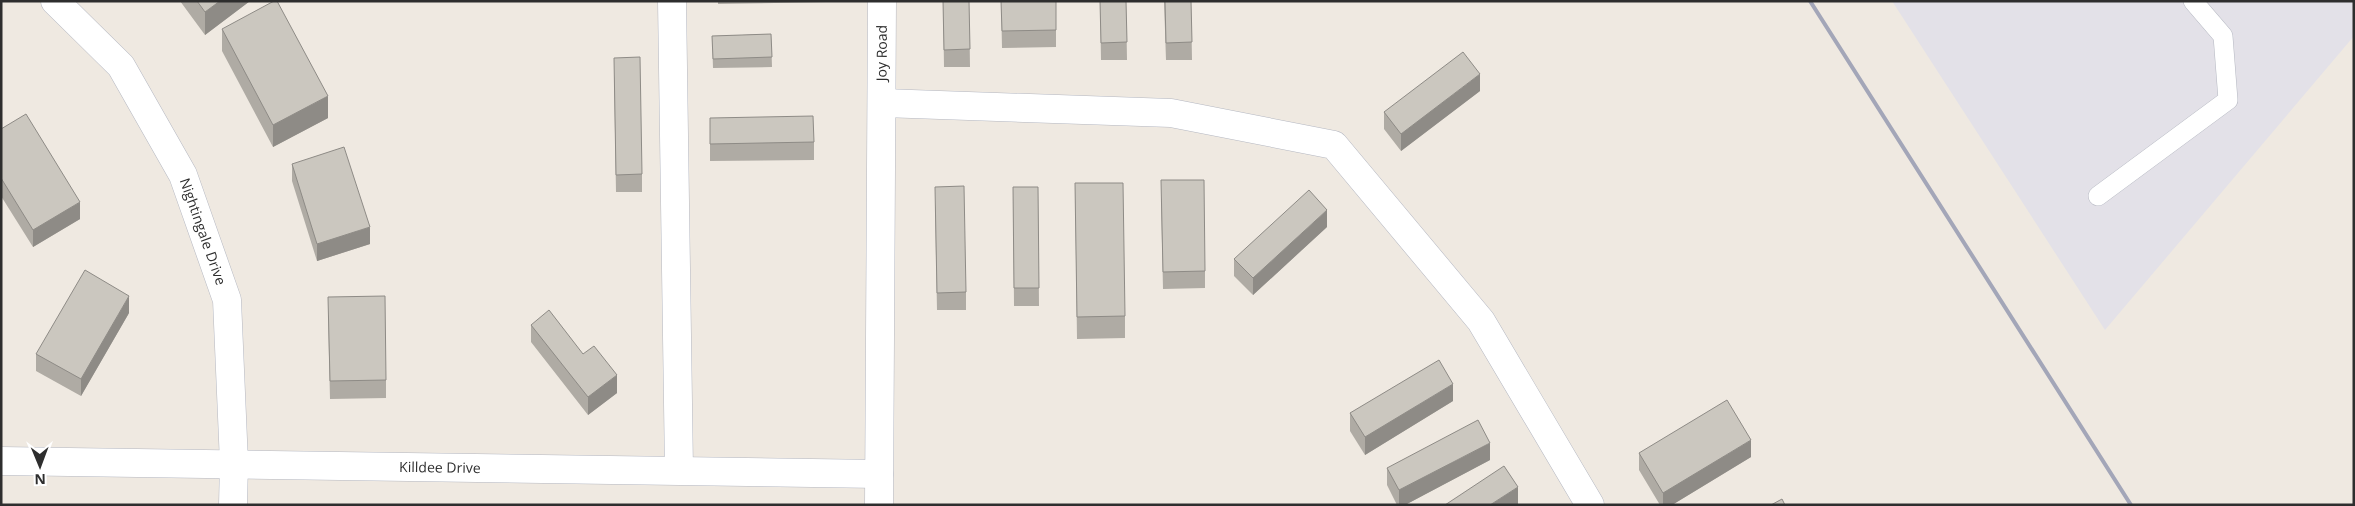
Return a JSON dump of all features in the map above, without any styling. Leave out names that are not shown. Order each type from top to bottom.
[{"type":"street","name":"Nightingale Drive","points":[[55,1],[121,66],[183,175],[227,300],[234,463],[233,505]]},
{"type":"street","points":[[672,1],[679,470]]},
{"type":"street","name":"Joy Road","points":[[879,505],[883,103],[882,1]]},
{"type":"street","points":[[883,103],[1171,114],[1334,145],[1481,321],[1590,505]]},
{"type":"street","name":"Killdee Drive","points":[[1,461],[879,474]]},
{"type":"lane","points":[[2098,196],[2228,100],[2223,36],[2193,1]]},
{"type":"shaded area","points":[[1892,1],[2354,1],[2354,36],[2105,330]]},
{"type":"building","points":[[197,1],[220,1],[205,12]]},
{"type":"building","points":[[277,1],[328,96],[273,125],[222,29]]},
{"type":"building","points":[[943,1],[969,1],[970,49],[944,50]]},
{"type":"building","points":[[1001,1],[1056,1],[1056,30],[1002,31]]},
{"type":"building","points":[[1100,1],[1126,1],[1127,42],[1101,43]]},
{"type":"building","points":[[1165,1],[1191,1],[1192,42],[1166,43]]},
{"type":"building","points":[[771,34],[772,57],[713,59],[712,36]]},
{"type":"building","points":[[1463,52],[1480,74],[1401,134],[1384,112]]},
{"type":"building","points":[[640,57],[642,174],[616,175],[614,58]]},
{"type":"building","points":[[26,114],[80,202],[33,230],[1,178],[1,129]]},
{"type":"building","points":[[813,116],[814,142],[710,144],[710,118]]},
{"type":"building","points":[[344,147],[370,227],[317,244],[292,164]]},
{"type":"building","points":[[1161,180],[1204,180],[1205,271],[1163,272]]},
{"type":"building","points":[[1075,183],[1123,183],[1125,316],[1077,317]]},
{"type":"building","points":[[964,186],[966,292],[937,293],[935,187]]},
{"type":"building","points":[[1013,187],[1038,187],[1039,288],[1014,288]]},
{"type":"building","points":[[1309,190],[1327,210],[1253,278],[1234,259]]},
{"type":"building","points":[[85,270],[129,296],[81,379],[36,354]]},
{"type":"building","points":[[385,296],[386,380],[330,381],[328,297]]},
{"type":"building","points":[[549,310],[583,354],[594,346],[617,375],[588,397],[531,325]]},
{"type":"building","points":[[1439,360],[1453,384],[1365,437],[1350,413]]},
{"type":"building","points":[[1727,400],[1751,440],[1663,493],[1639,453]]},
{"type":"building","points":[[1478,420],[1490,443],[1399,490],[1387,468]]},
{"type":"building","points":[[1504,466],[1518,487],[1490,505],[1445,505]]},
{"type":"building","points":[[1782,499],[1785,505],[1771,505]]},
{"type":"railway","points":[[1810,1],[2131,505]]}]
